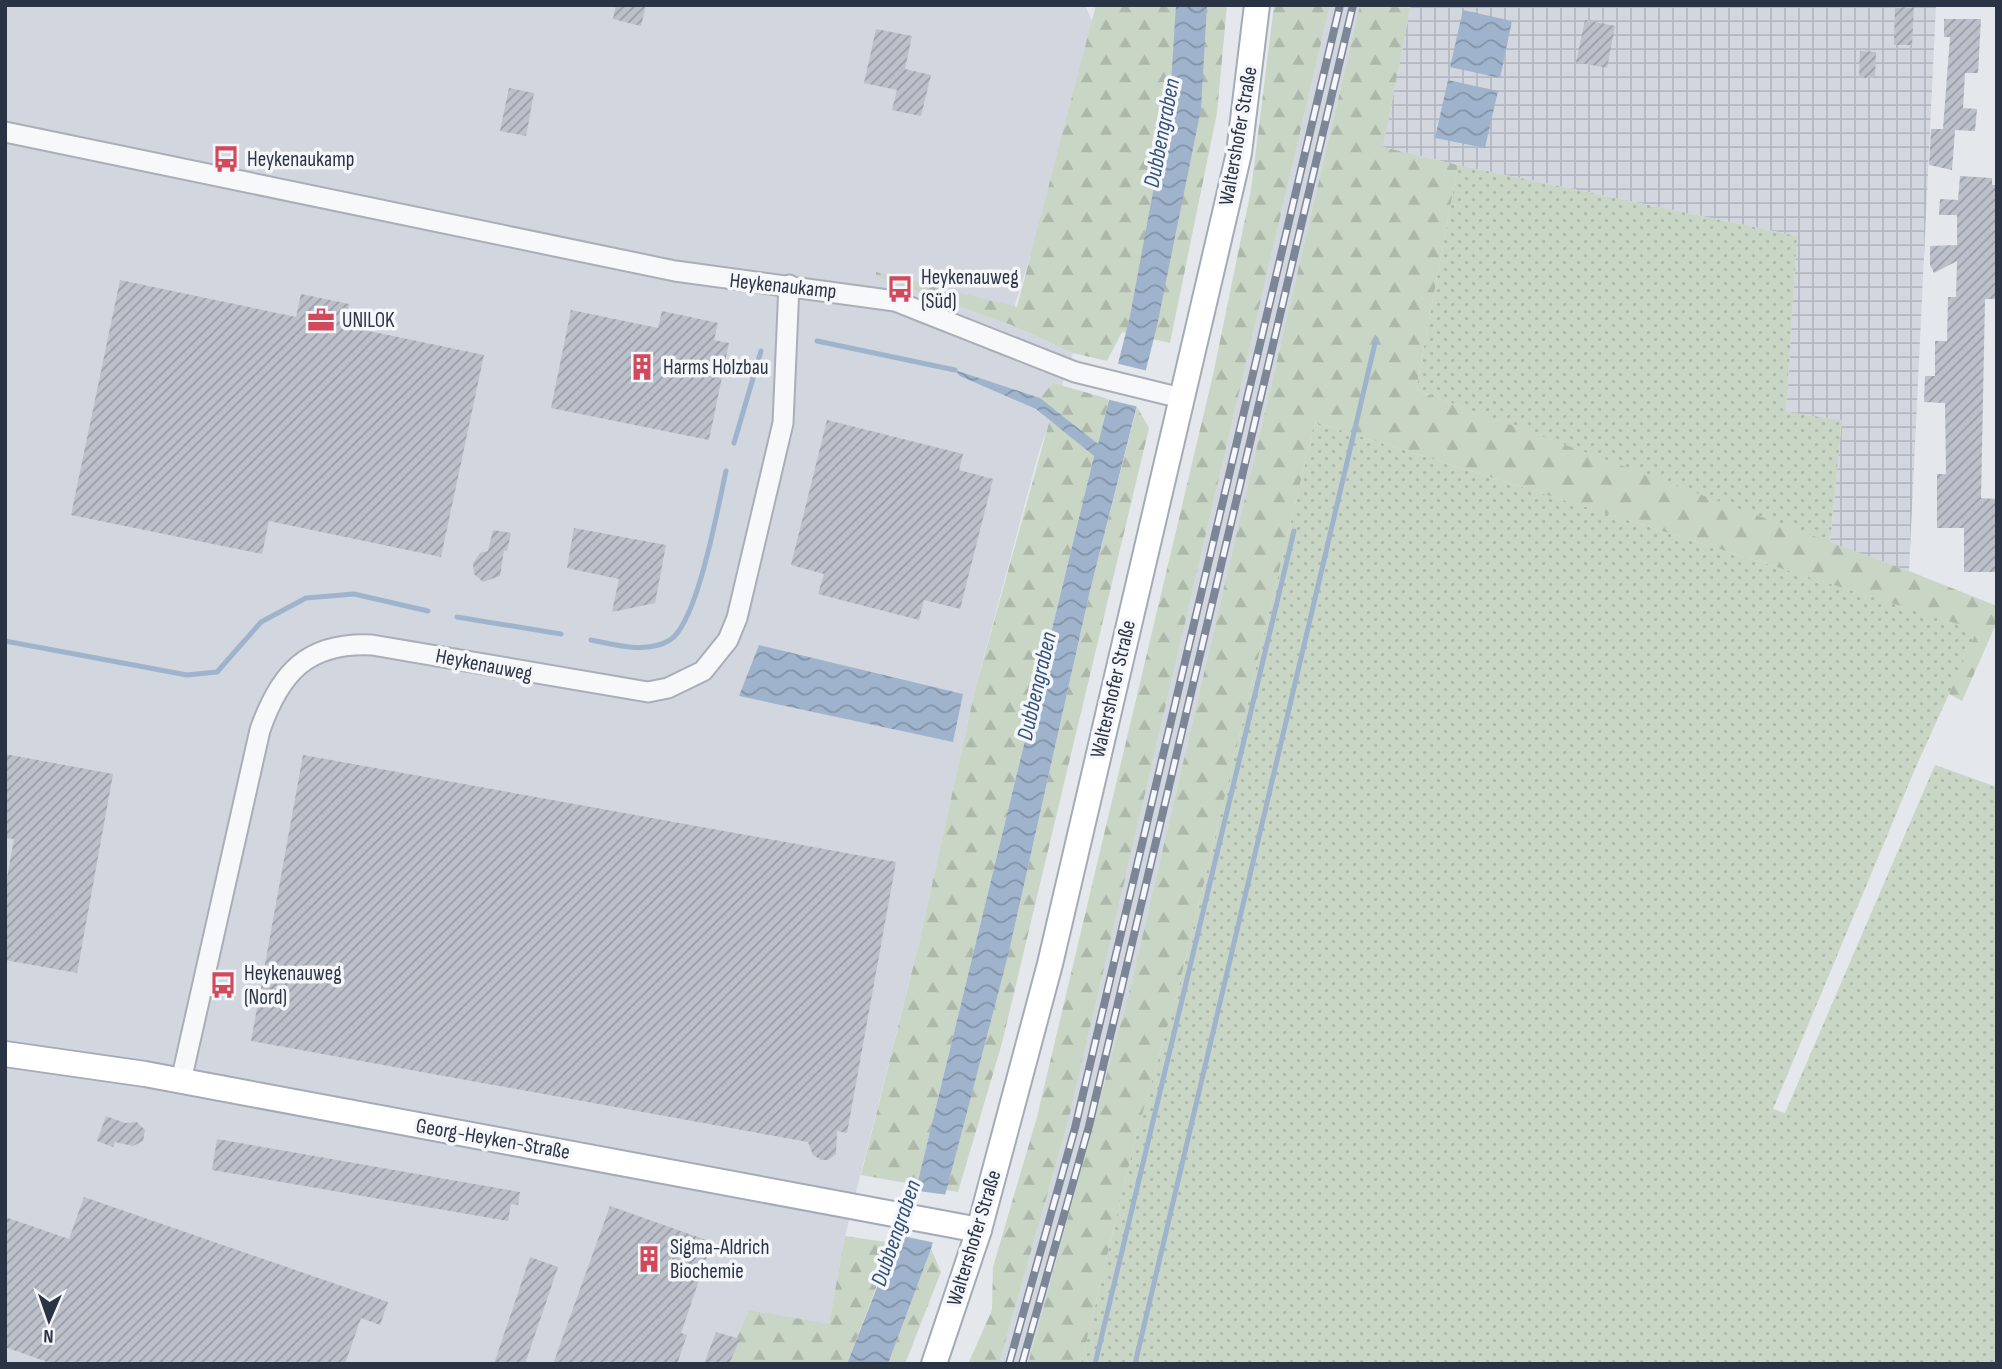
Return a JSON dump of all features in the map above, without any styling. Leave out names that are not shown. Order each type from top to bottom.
[{"type":"main road","name":"Waltershofer Straße","points":[[934,1364],[979,1230],[1049,964],[1239,153],[1257,5]]},
{"type":"main road","name":"Georg-Heyken-Straße","points":[[5,1054],[181,1081],[979,1230]]},
{"type":"street","name":"Heykenaukamp","points":[[5,132],[675,271],[895,301],[1065,368],[1103,380],[1181,398]]},
{"type":"street","name":"Heykenauweg","points":[[181,1081],[260,730],[279,686],[305,659],[333,647],[372,645],[648,692],[686,681],[703,671],[716,657],[737,618],[781,432],[789,285]]},
{"type":"shaded area","points":[[5,5],[1085,5],[1092,21],[1044,212],[1009,324],[1073,353],[1038,455],[975,690],[920,939],[845,1236],[829,1325],[749,1310],[725,1364],[5,1364]]},
{"type":"shaded area","points":[[1330,5],[1360,5],[1132,981],[1028,1364],[999,1364],[1068,1122]]},
{"type":"shaded area","points":[[1411,5],[1936,5],[1909,571],[1830,543],[1842,420],[1786,412],[1797,236],[1383,147]]},
{"type":"green space","points":[[1096,5],[1227,5],[1217,113],[1170,343],[1122,332],[1107,361],[1073,353],[1009,324],[876,276],[876,272],[1017,307]]},
{"type":"green space","points":[[1274,5],[1330,5],[1068,1122],[999,1364],[968,1364],[992,1310],[993,1267],[1037,1117],[1213,375],[1251,190]]},
{"type":"green space","points":[[1360,5],[1411,5],[1383,147],[1458,165],[1416,390],[1909,571],[1997,606],[1997,622],[1962,701],[1949,694],[1977,630],[1315,422],[1178,990],[1136,1136],[1081,1364],[1028,1364],[1132,981]]},
{"type":"green space","points":[[1458,165],[1797,236],[1786,412],[1842,420],[1830,543],[1416,390]]},
{"type":"green space","points":[[1053,383],[1109,399],[1098,445],[1040,398]]},
{"type":"green space","points":[[1137,407],[1149,428],[1002,1043],[958,1192],[946,1190],[1008,956],[1090,591]]},
{"type":"green space","points":[[1050,419],[1094,456],[917,1185],[861,1175],[920,939],[975,690]]},
{"type":"green space","points":[[1315,422],[1978,630],[1915,769],[1773,1109],[1785,1113],[1935,765],[1997,787],[1997,1364],[1081,1364],[1136,1136],[1178,990]]},
{"type":"green space","points":[[845,1236],[893,1243],[847,1364],[725,1364],[749,1310],[829,1324]]},
{"type":"green space","points":[[931,1249],[941,1272],[905,1364],[888,1364]]},
{"type":"water","points":[[1176,5],[1207,5],[1201,109],[1157,326],[1090,591],[1008,956],[931,1249],[888,1364],[847,1364],[917,1185],[1094,456],[1036,409],[960,376],[955,370],[1040,398],[1098,444],[1130,316],[1170,100]]},
{"type":"water","points":[[1463,10],[1512,21],[1500,78],[1450,67]]},
{"type":"water","points":[[1448,80],[1498,91],[1485,148],[1435,138]]},
{"type":"water","points":[[759,645],[963,694],[953,742],[739,696]]},
{"type":"pier","points":[[1115,363],[1148,371],[1139,407],[1106,399]]},
{"type":"pier","points":[[911,1190],[948,1195],[936,1243],[893,1234]]},
{"type":"building","points":[[616,5],[646,5],[641,26],[613,19]]},
{"type":"building","points":[[1895,5],[1914,5],[1912,45],[1894,45]]},
{"type":"building","points":[[1944,19],[1981,19],[1978,73],[1965,73],[1963,108],[1977,109],[1975,131],[1955,130],[1952,170],[1929,165],[1931,129],[1943,129],[1950,37],[1944,37]]},
{"type":"building","points":[[1585,20],[1615,26],[1607,68],[1576,62]]},
{"type":"building","points":[[876,29],[912,36],[905,69],[931,75],[921,116],[892,110],[897,90],[864,83]]},
{"type":"building","points":[[1860,51],[1876,52],[1875,78],[1859,78]]},
{"type":"building","points":[[509,88],[534,93],[526,136],[500,131]]},
{"type":"building","points":[[1960,176],[1992,178],[1992,185],[1997,185],[1995,299],[1985,299],[1981,498],[1997,499],[1997,572],[1964,572],[1964,528],[1937,528],[1937,474],[1946,474],[1945,403],[1924,402],[1925,376],[1935,376],[1935,341],[1947,341],[1948,297],[1956,297],[1957,261],[1934,273],[1930,265],[1930,246],[1957,245],[1957,215],[1939,215],[1940,199],[1958,200]]},
{"type":"building","points":[[120,280],[296,317],[301,294],[349,304],[345,326],[484,355],[441,557],[269,521],[262,554],[71,515]]},
{"type":"building","name":"Harms Holzbau","points":[[571,310],[658,328],[662,311],[718,323],[714,340],[729,343],[709,440],[551,408]]},
{"type":"building","points":[[827,420],[963,454],[959,470],[993,479],[960,609],[924,600],[919,620],[818,594],[824,574],[791,565]]},
{"type":"building","points":[[574,528],[666,545],[655,603],[612,612],[619,579],[567,568]]},
{"type":"building","points":[[493,530],[511,533],[507,551],[504,550],[500,576],[483,582],[474,574],[473,563],[480,553],[488,551]]},
{"type":"building","points":[[5,754],[113,774],[77,973],[5,960],[5,889],[14,839],[5,838]]},
{"type":"building","points":[[303,755],[896,862],[847,1133],[837,1131],[836,1154],[828,1160],[821,1160],[813,1155],[808,1142],[251,1041]]},
{"type":"building","points":[[106,1116],[125,1123],[137,1122],[145,1130],[143,1141],[133,1146],[115,1142],[113,1147],[97,1141]]},
{"type":"building","points":[[217,1139],[520,1192],[518,1205],[511,1204],[508,1221],[212,1170]]},
{"type":"building","points":[[84,1197],[388,1302],[380,1325],[361,1318],[345,1364],[53,1364],[5,1347],[5,1217],[69,1239]]},
{"type":"building","points":[[610,1206],[712,1242],[681,1333],[687,1335],[677,1364],[553,1364]]},
{"type":"building","points":[[530,1257],[558,1267],[525,1364],[494,1364]]},
{"type":"building","points":[[716,1332],[740,1339],[729,1364],[704,1364]]},
{"type":"waterway","points":[[1135,1364],[1376,339]]},
{"type":"waterway","points":[[817,341],[955,370]]},
{"type":"waterway","points":[[734,443],[761,351]]},
{"type":"waterway","points":[[591,640],[631,647],[651,647],[670,640],[680,629],[706,562],[726,471]]},
{"type":"waterway","points":[[1095,1364],[1294,531]]},
{"type":"waterway","points":[[5,641],[187,675],[217,672],[261,622],[306,598],[354,594],[428,611]]},
{"type":"waterway","points":[[457,617],[561,634]]},
{"type":"railway","points":[[1009,1364],[1075,1128],[1340,5]]},
{"type":"railway","points":[[1022,1364],[1089,1126],[1353,5]]},
{"type":"place","name":"Heykenaukamp","points":[[226,159]]},
{"type":"place","name":"Heykenauweg (Süd)","points":[[900,289]]},
{"type":"place","name":"UNILOK","points":[[321,320]]},
{"type":"place","name":"Harms Holzbau","points":[[642,367]]},
{"type":"place","name":"Heykenauweg (Nord)","points":[[223,985]]},
{"type":"place","name":"Sigma-Aldrich Biochemie","points":[[649,1259]]},
{"type":"water label","name":"Dubbengraben","points":[[1162,133]]},
{"type":"water label","name":"Dubbengraben","points":[[1037,686]]},
{"type":"water label","name":"Dubbengraben","points":[[896,1233]]}]
